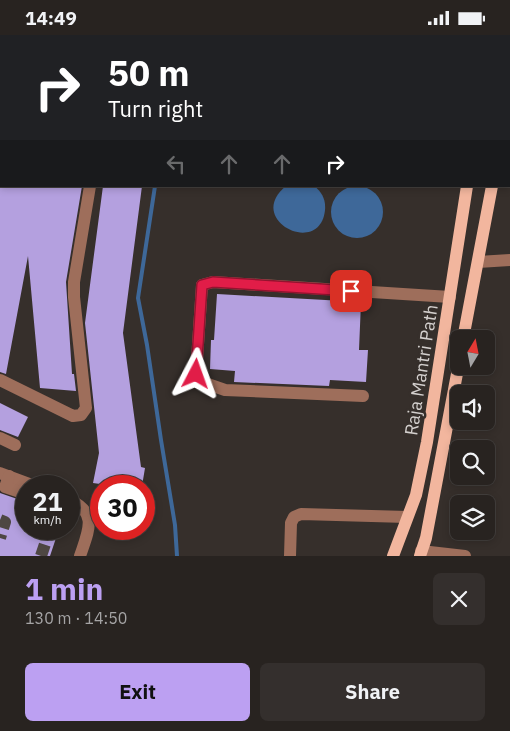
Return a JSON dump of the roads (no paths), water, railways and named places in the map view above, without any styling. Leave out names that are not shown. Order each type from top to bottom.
[{"type":"main road","name":"Raja Mantri Path","points":[[393,556],[416,495],[433,405],[468,187]]},
{"type":"main road","name":"Raja Mantri Path","points":[[465,330],[492,187]]},
{"type":"main road","points":[[433,405],[450,407]]},
{"type":"main road","name":"Raja Mantri Path","points":[[420,553],[426,538],[450,412]]},
{"type":"street","points":[[0,380],[73,416],[80,415],[86,408],[74,282],[90,187]]},
{"type":"street","points":[[478,262],[510,260]]},
{"type":"street","points":[[363,396],[225,390],[199,381],[196,374],[202,285],[213,282],[450,297]]},
{"type":"street","points":[[0,437],[15,445]]},
{"type":"street","points":[[4,474],[5,487],[15,490]]},
{"type":"street","points":[[80,504],[88,515],[90,526],[80,556]]},
{"type":"street","points":[[290,556],[291,523],[294,517],[301,514],[407,517]]},
{"type":"street","points":[[420,553],[464,556]]},
{"type":"water","points":[[285,187],[315,187],[325,203],[325,210],[320,224],[311,231],[299,232],[288,229],[279,221],[274,211],[275,199]]},
{"type":"water","points":[[352,187],[367,188],[375,194],[382,207],[381,222],[375,230],[367,236],[357,238],[347,236],[339,230],[333,222],[331,212],[333,202],[339,194]]},
{"type":"waterway","points":[[155,187],[138,298],[175,525],[177,556]]},
{"type":"tunnel","points":[[0,520],[5,522],[0,538]]},
{"type":"tunnel","points":[[41,556],[46,540]]}]
